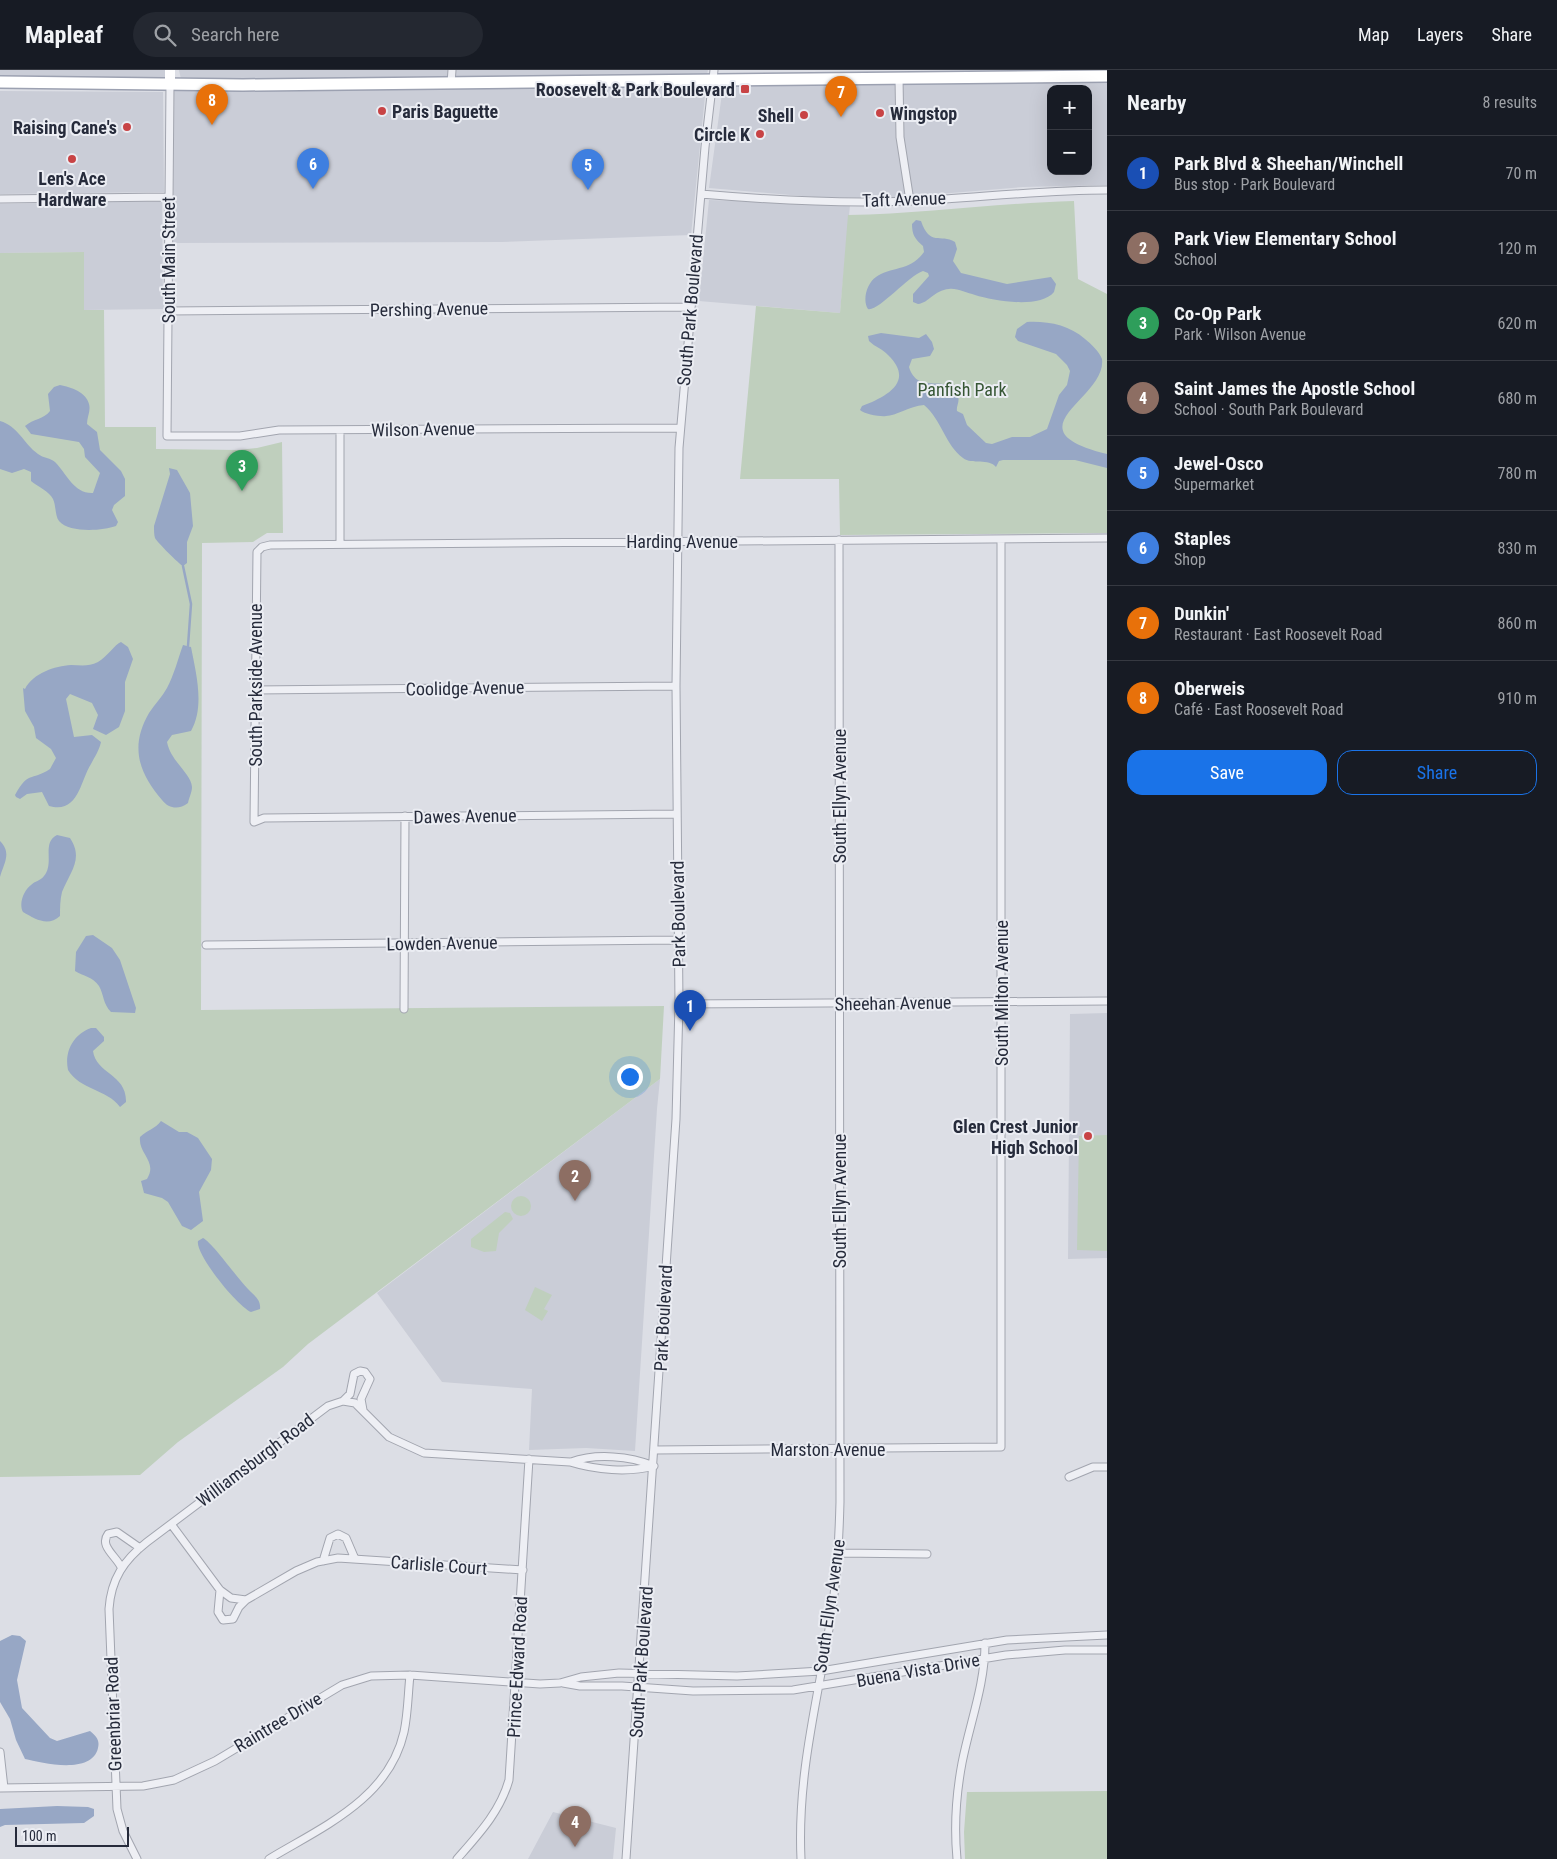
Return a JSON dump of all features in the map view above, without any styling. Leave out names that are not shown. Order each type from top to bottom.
[{"type":"main road","points":[[0,82],[170,84],[451,82],[714,75],[899,78],[1107,76]]},
{"type":"street","points":[[170,70],[170,84]]},
{"type":"street","points":[[451,82],[452,70]]},
{"type":"street","name":"South Park Boulevard","points":[[679,541],[680,428],[690,307],[714,75]]},
{"type":"street","points":[[899,78],[900,137],[910,201]]},
{"type":"street","name":"South Main Street","points":[[167,436],[170,84]]},
{"type":"street","name":"Taft Avenue","points":[[701,194],[812,201],[910,201],[1013,193],[1107,190]]},
{"type":"street","points":[[0,198],[168,197]]},
{"type":"street","name":"Pershing Avenue","points":[[168,311],[690,307]]},
{"type":"street","name":"Wilson Avenue","points":[[167,436],[240,436],[279,430],[680,428]]},
{"type":"street","points":[[340,430],[340,544]]},
{"type":"street","name":"Harding Avenue","points":[[259,549],[265,545],[340,544],[1107,538]]},
{"type":"street","name":"South Milton Avenue","points":[[1001,539],[1001,1447]]},
{"type":"street","name":"South Ellyn Avenue","points":[[801,1859],[802,1783],[832,1614],[838,1553],[839,540]]},
{"type":"street","name":"Park Boulevard","points":[[654,1466],[676,1119],[680,1004],[676,686],[679,541]]},
{"type":"street","name":"South Parkside Avenue","points":[[254,822],[255,560],[259,549]]},
{"type":"street","name":"Coolidge Avenue","points":[[255,690],[676,686]]},
{"type":"street","name":"Dawes Avenue","points":[[254,822],[264,818],[677,814]]},
{"type":"street","points":[[404,816],[404,1009]]},
{"type":"street","name":"Lowden Avenue","points":[[206,945],[678,940]]},
{"type":"street","name":"Sheehan Avenue","points":[[680,1004],[1107,1001]]},
{"type":"street","points":[[343,1401],[350,1394],[352,1376],[360,1371],[365,1372],[369,1376],[370,1382],[361,1399],[363,1410]]},
{"type":"street","points":[[343,1401],[355,1403],[389,1437],[424,1453],[510,1460],[529,1458],[637,1471],[654,1466]]},
{"type":"street","name":"Williamsburgh Road","points":[[171,1524],[328,1406],[343,1401]]},
{"type":"street","name":"Marston Avenue","points":[[655,1450],[839,1450],[1001,1447]]},
{"type":"street","points":[[570,1462],[585,1457],[638,1459],[654,1466]]},
{"type":"street","name":"Prince Edward Road","points":[[457,1859],[491,1818],[506,1791],[511,1766],[529,1458]]},
{"type":"street","name":"South Park Boulevard","points":[[626,1859],[654,1466]]},
{"type":"street","points":[[1069,1477],[1094,1466],[1107,1467]]},
{"type":"street","points":[[171,1524],[220,1590],[231,1598],[246,1600]]},
{"type":"street","name":"Greenbriar Road","points":[[137,1859],[120,1823],[116,1787],[109,1609],[112,1588],[121,1567],[130,1555],[171,1524]]},
{"type":"street","points":[[121,1567],[117,1558],[106,1546],[105,1540],[108,1534],[117,1532],[140,1548]]},
{"type":"street","points":[[323,1561],[330,1538],[338,1534],[346,1538],[355,1559]]},
{"type":"street","points":[[838,1553],[927,1554]]},
{"type":"street","name":"Carlisle Court","points":[[220,1590],[218,1612],[223,1620],[233,1619],[239,1607],[246,1600],[296,1571],[323,1561],[338,1558],[523,1570]]},
{"type":"street","name":"Buena Vista Drive","points":[[640,1674],[737,1676],[821,1671],[985,1643],[1032,1638],[1107,1635]]},
{"type":"street","points":[[957,1859],[955,1824],[958,1784],[984,1675],[985,1643]]},
{"type":"street","name":"Buena Vista Drive","points":[[639,1689],[725,1692],[818,1687],[1030,1652],[1107,1650]]},
{"type":"street","name":"Raintree Drive","points":[[560,1683],[581,1677],[619,1673],[640,1674]]},
{"type":"street","name":"Raintree Drive","points":[[2,1788],[116,1787],[159,1784],[188,1775],[349,1682],[382,1674],[560,1683],[580,1686],[622,1686],[639,1689]]},
{"type":"street","points":[[269,1859],[350,1810],[367,1796],[382,1779],[395,1758],[404,1733],[410,1675]]},
{"type":"street","points":[[0,1752],[2,1788]]},
{"type":"shaded area","points":[[0,70],[165,70],[165,79],[0,77]]},
{"type":"shaded area","points":[[179,70],[708,70],[707,75],[181,79]]},
{"type":"shaded area","points":[[1107,82],[1107,185],[1023,187],[890,198],[814,197],[709,188],[723,86]]},
{"type":"shaded area","points":[[706,86],[691,235],[502,242],[173,243],[174,91]]},
{"type":"shaded area","points":[[0,91],[163,92],[164,192],[0,194]]},
{"type":"shaded area","points":[[709,200],[850,205],[840,313],[699,301]]},
{"type":"shaded area","points":[[162,201],[163,309],[84,310],[84,252],[0,253],[0,204]]},
{"type":"shaded area","name":"Glen Crest Junior High School","points":[[1107,1013],[1107,1258],[1068,1259],[1070,1014]]},
{"type":"shaded area","points":[[660,1079],[635,1451],[586,1448],[529,1450],[532,1389],[442,1382],[377,1293]]},
{"type":"shaded area","points":[[553,1812],[616,1828],[613,1859],[528,1859]]},
{"type":"green space","name":"Panfish Park","points":[[1074,201],[1078,279],[1107,294],[1107,533],[840,535],[839,479],[740,479],[756,306],[840,313],[848,215]]},
{"type":"green space","points":[[84,252],[84,310],[104,310],[105,427],[156,427],[156,449],[239,450],[282,442],[283,533],[267,533],[253,542],[202,543],[201,1010],[664,1006],[660,1079],[308,1344],[283,1367],[178,1442],[140,1475],[0,1477],[0,253]]},
{"type":"green space","points":[[1107,1135],[1107,1251],[1077,1250],[1079,1136]]},
{"type":"green space","points":[[521,1196],[528,1199],[531,1206],[528,1213],[521,1216],[514,1213],[511,1206],[514,1199]]},
{"type":"green space","points":[[505,1212],[510,1213],[513,1219],[499,1233],[496,1251],[484,1252],[471,1247],[471,1239]]},
{"type":"green space","points":[[535,1287],[552,1295],[544,1309],[548,1311],[542,1321],[525,1310]]},
{"type":"green space","points":[[1107,1791],[1107,1859],[965,1859],[964,1832],[967,1792]]},
{"type":"water","points":[[916,220],[921,221],[924,229],[932,237],[955,242],[957,249],[953,261],[961,273],[1007,284],[1051,277],[1056,284],[1054,292],[1038,300],[1016,302],[949,289],[939,292],[918,304],[913,302],[913,294],[929,276],[928,273],[923,271],[909,279],[879,305],[868,309],[865,301],[870,283],[876,277],[888,271],[913,263],[924,252],[923,246],[913,234],[912,224]]},
{"type":"water","points":[[1027,322],[1050,323],[1072,330],[1090,343],[1101,356],[1100,374],[1069,412],[1063,424],[1065,434],[1078,444],[1107,454],[1107,468],[1075,460],[1003,460],[999,461],[996,467],[989,463],[967,460],[957,453],[935,418],[924,405],[890,416],[877,416],[860,410],[862,406],[888,393],[898,381],[899,373],[896,365],[888,355],[869,341],[868,336],[881,333],[919,338],[926,334],[932,342],[934,349],[930,356],[912,359],[909,367],[913,376],[919,381],[948,385],[954,389],[958,396],[957,411],[963,414],[967,425],[986,443],[992,444],[1012,437],[1030,437],[1047,429],[1059,395],[1067,385],[1070,371],[1056,354],[1018,341],[1015,337],[1017,329]]},
{"type":"water","points":[[60,385],[69,387],[85,396],[90,409],[87,424],[97,432],[100,450],[121,471],[125,479],[125,496],[114,505],[112,510],[118,522],[116,526],[86,530],[70,528],[59,521],[51,496],[31,481],[31,472],[24,469],[12,473],[0,469],[0,421],[16,431],[38,454],[55,462],[76,487],[93,493],[100,473],[85,457],[84,449],[79,442],[31,434],[25,426],[45,416],[50,411],[48,394],[54,387]]},
{"type":"water","points":[[169,468],[177,470],[190,493],[193,526],[187,542],[187,563],[183,566],[160,544],[154,535],[154,526],[170,474]]},
{"type":"water","points":[[121,642],[128,647],[133,659],[125,682],[125,711],[119,727],[106,735],[93,729],[98,715],[92,703],[70,694],[66,699],[74,737],[92,735],[101,742],[73,801],[59,807],[49,806],[42,792],[27,794],[20,799],[16,797],[15,795],[27,779],[50,769],[56,758],[51,749],[36,738],[34,727],[25,711],[23,688],[25,689],[33,679],[45,671],[71,665],[94,664],[105,657]]},
{"type":"water","points":[[183,645],[191,647],[197,679],[198,711],[191,731],[172,735],[167,742],[172,756],[188,777],[192,787],[188,803],[174,808],[165,803],[147,779],[142,769],[138,748],[143,725],[167,688]]},
{"type":"water","points":[[57,835],[70,838],[76,852],[76,859],[62,892],[60,916],[51,921],[41,921],[23,912],[21,905],[29,887],[42,878],[47,871],[50,843]]},
{"type":"water","points":[[0,841],[4,845],[6,854],[0,877]]},
{"type":"water","points":[[93,935],[112,948],[120,960],[136,1008],[135,1013],[111,1012],[106,1006],[101,989],[97,983],[75,971],[76,952],[86,936]]},
{"type":"water","points":[[91,1028],[96,1028],[104,1037],[104,1041],[93,1051],[95,1059],[122,1085],[125,1093],[126,1102],[120,1107],[108,1096],[79,1082],[68,1070],[68,1056],[72,1044],[80,1034]]},
{"type":"water","points":[[161,1121],[179,1132],[187,1132],[198,1138],[212,1159],[211,1170],[199,1192],[203,1221],[191,1230],[182,1226],[168,1202],[162,1198],[144,1193],[141,1181],[147,1179],[150,1167],[140,1143],[140,1137]]},
{"type":"water","points":[[203,1238],[256,1297],[260,1304],[260,1309],[251,1312],[245,1308],[218,1279],[199,1248],[198,1241]]},
{"type":"water","points":[[12,1635],[20,1636],[26,1641],[17,1680],[22,1708],[50,1738],[57,1741],[90,1731],[97,1738],[98,1748],[94,1756],[86,1762],[66,1765],[25,1759],[16,1740],[10,1719],[0,1702],[0,1641]]},
{"type":"water","points":[[57,1806],[88,1807],[94,1809],[94,1816],[84,1823],[5,1825],[0,1827],[0,1809]]},
{"type":"waterway","points":[[183,566],[191,604],[188,646]]},
{"type":"place","name":"Roosevelt & Park Boulevard","points":[[745,89]]},
{"type":"place","name":"Paris Baguette","points":[[382,111]]},
{"type":"place","name":"Wingstop","points":[[880,113]]},
{"type":"place","name":"Shell","points":[[804,115]]},
{"type":"place","name":"Dunkin'","points":[[841,117]]},
{"type":"place","name":"Oberweis","points":[[212,125]]},
{"type":"place","name":"Raising Cane's","points":[[127,127]]},
{"type":"place","name":"Circle K","points":[[760,134]]},
{"type":"place","name":"Len's Ace Hardware","points":[[72,159]]},
{"type":"place","name":"Staples","points":[[313,189]]},
{"type":"place","name":"Jewel-Osco","points":[[588,190]]},
{"type":"place","name":"Co-Op Park","points":[[242,491]]},
{"type":"place","name":"Park Blvd & Sheehan/Winchell","points":[[690,1031]]},
{"type":"place","name":"Glen Crest Junior High School","points":[[1088,1136]]},
{"type":"place","name":"Park View Elementary School","points":[[575,1201]]},
{"type":"place","name":"Saint James the Apostle School","points":[[575,1847]]}]
